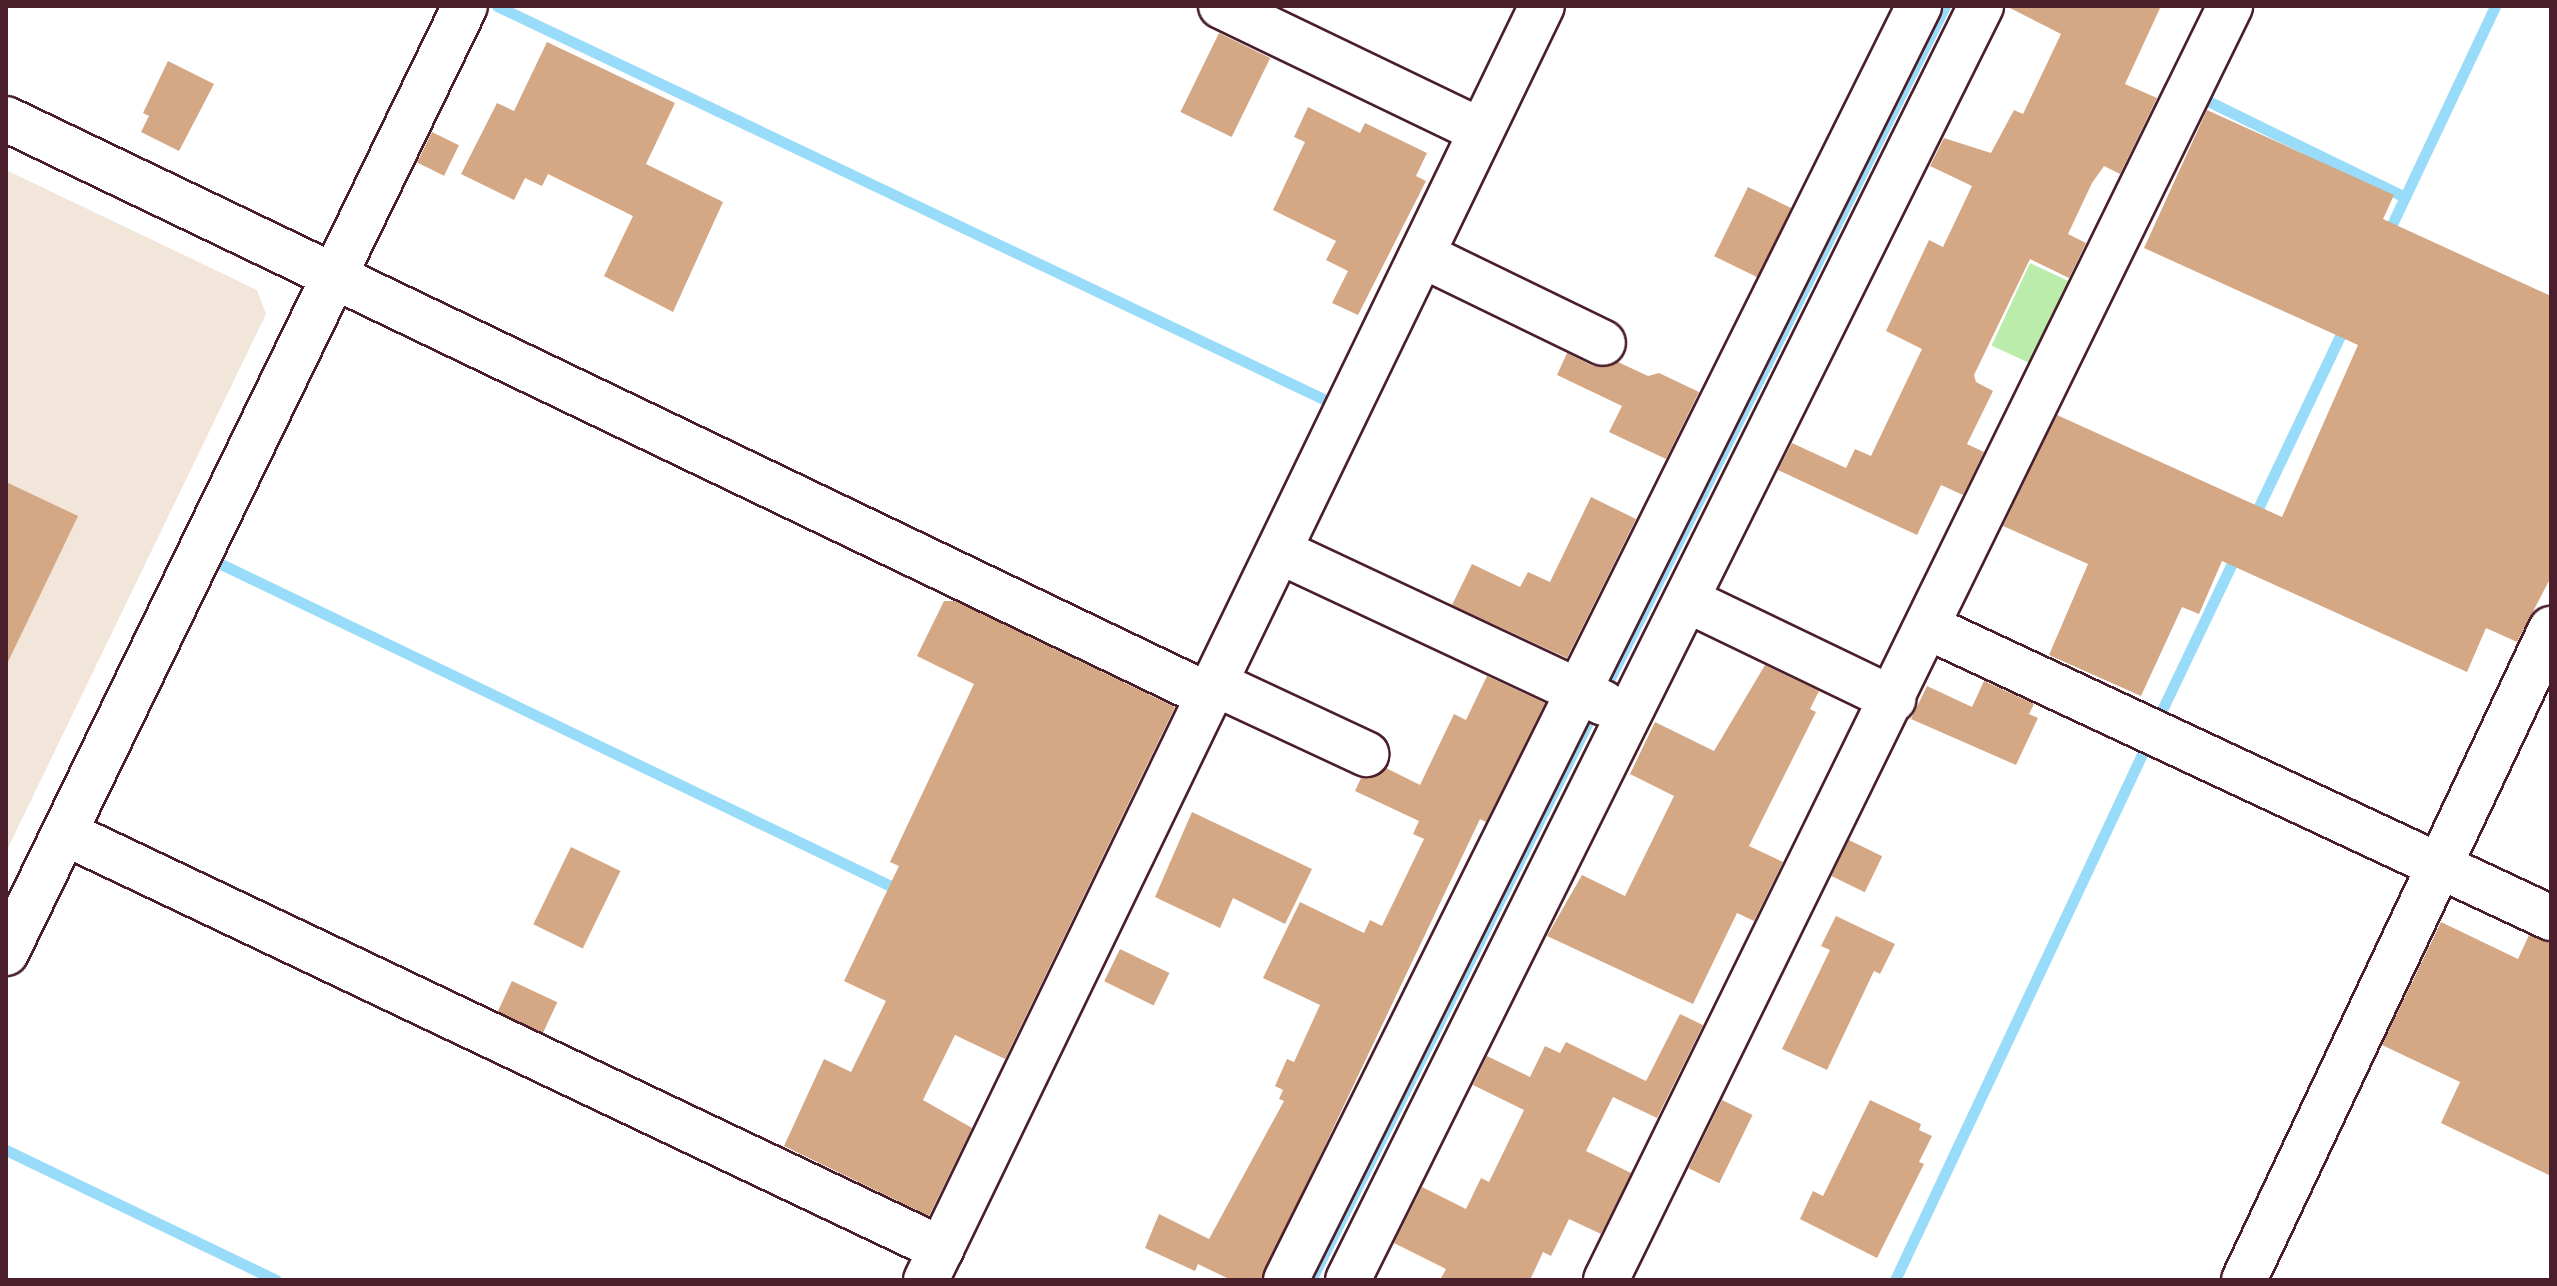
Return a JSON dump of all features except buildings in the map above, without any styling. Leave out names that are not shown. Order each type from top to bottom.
[{"type":"street","points":[[6,953],[465,6]]},
{"type":"street","points":[[1221,6],[1481,131]]},
{"type":"street","points":[[65,833],[934,1264],[1542,6]]},
{"type":"street","points":[[1348,1280],[1602,702],[1919,6]]},
{"type":"street","points":[[1286,1280],[1602,702],[1687,600],[1981,6]]},
{"type":"street","points":[[1606,1280],[2230,6]]},
{"type":"street","points":[[6,119],[334,278],[1213,690],[1366,754]]},
{"type":"street","points":[[1422,255],[1603,343]]},
{"type":"street","points":[[1279,551],[1602,702]]},
{"type":"street","points":[[1687,600],[1893,699]]},
{"type":"street","points":[[1928,627],[2551,918]]},
{"type":"street","points":[[2244,1280],[2551,629]]},
{"type":"shaded area","points":[[6,170],[257,290],[266,314],[6,852]]},
{"type":"green space","points":[[2030,263],[2075,284],[2037,367],[1992,345]]},
{"type":"waterway","points":[[497,6],[1330,402]]},
{"type":"waterway","points":[[1603,692],[1945,6]]},
{"type":"waterway","points":[[2386,237],[2495,6]]},
{"type":"waterway","points":[[2208,101],[2405,197]]},
{"type":"waterway","points":[[2253,519],[2345,325]]},
{"type":"waterway","points":[[2162,710],[2237,553]]},
{"type":"waterway","points":[[221,564],[903,892]]},
{"type":"waterway","points":[[1311,1280],[1595,708]]},
{"type":"waterway","points":[[1895,1280],[2143,752]]},
{"type":"waterway","points":[[6,1150],[276,1280]]}]
